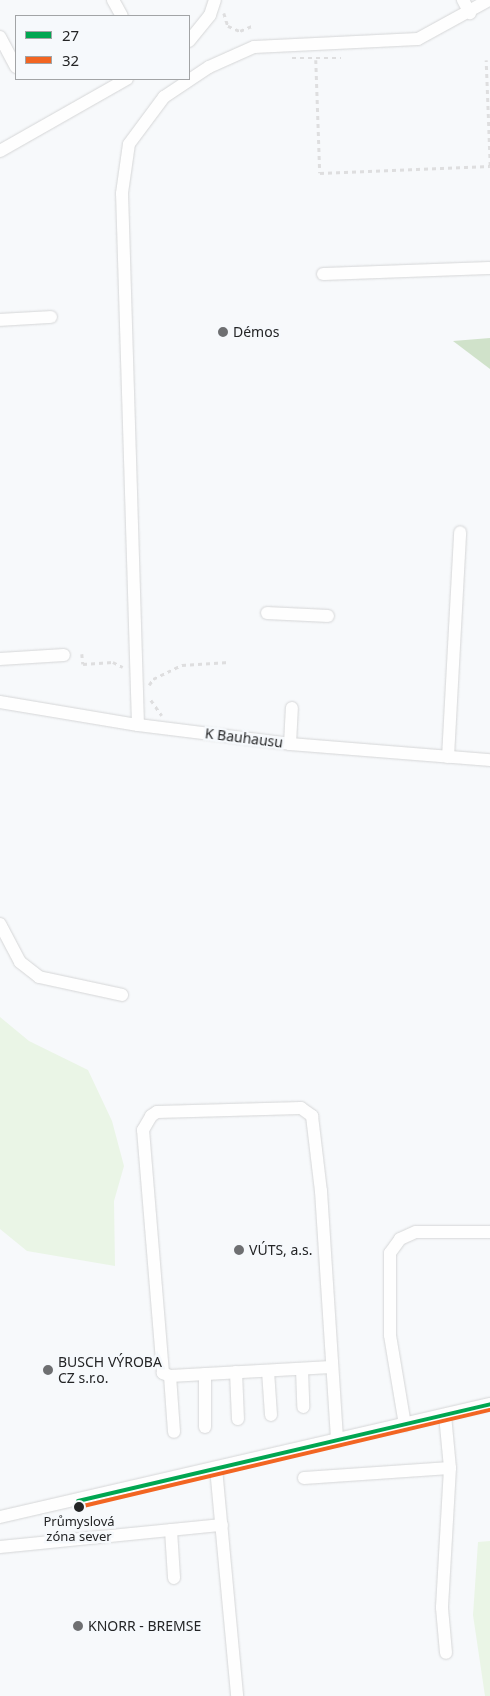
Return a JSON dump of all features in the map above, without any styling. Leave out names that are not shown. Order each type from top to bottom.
[{"type":"street","points":[[113,0],[121,15]]},
{"type":"street","points":[[463,0],[470,13]]},
{"type":"street","points":[[190,80],[209,67],[254,47],[418,39],[470,13],[489,0]]},
{"type":"street","points":[[190,40],[219,5]]},
{"type":"street","points":[[0,37],[15,64]]},
{"type":"street","points":[[0,151],[126,80]]},
{"type":"street","points":[[138,725],[143,686],[122,193],[129,144],[164,97],[190,80]]},
{"type":"street","points":[[323,274],[490,268]]},
{"type":"street","points":[[0,320],[51,318]]},
{"type":"street","points":[[448,757],[460,532]]},
{"type":"street","points":[[266,613],[328,616]]},
{"type":"street","points":[[0,659],[64,655]]},
{"type":"street","name":"K Bauhausu","points":[[0,702],[138,725],[290,744],[490,760]]},
{"type":"street","points":[[290,744],[292,708]]},
{"type":"street","points":[[0,924],[20,962],[39,977],[122,996]]},
{"type":"street","points":[[331,1367],[170,1376],[162,1372],[143,1130],[146,1121],[157,1112],[301,1108],[312,1116],[321,1191],[336,1440]]},
{"type":"street","points":[[405,1425],[390,1336],[390,1253],[400,1238],[416,1232],[490,1232]]},
{"type":"street","points":[[302,1369],[303,1407]]},
{"type":"street","points":[[268,1370],[271,1415]]},
{"type":"street","points":[[236,1372],[238,1419]]},
{"type":"street","points":[[204,1374],[205,1427]]},
{"type":"street","points":[[170,1376],[174,1432]]},
{"type":"street","points":[[0,1517],[490,1404]]},
{"type":"street","points":[[445,1415],[450,1468],[442,1602],[446,1653]]},
{"type":"street","points":[[216,1468],[237,1696]]},
{"type":"street","points":[[304,1478],[450,1468]]},
{"type":"street","points":[[0,1547],[222,1525]]},
{"type":"street","points":[[171,1530],[174,1578]]},
{"type":"path","points":[[219,5],[228,26],[240,30],[254,25]]},
{"type":"path","points":[[289,57],[316,60],[341,58]]},
{"type":"path","points":[[316,60],[320,172],[490,166],[486,60]]},
{"type":"path","points":[[82,654],[83,664],[113,662],[126,669]]},
{"type":"path","points":[[169,719],[154,708],[143,686],[182,664],[229,662]]},
{"type":"green space","points":[[490,338],[490,369],[453,341]]},
{"type":"green space","points":[[0,1017],[29,1041],[88,1070],[112,1121],[124,1166],[114,1201],[115,1266],[27,1251],[0,1229]]},
{"type":"green space","points":[[490,1541],[490,1696],[485,1696],[473,1615],[478,1542]]},
{"type":"transit line","name":"27","points":[[78,1501],[490,1404]]},
{"type":"transit line","name":"32","points":[[79,1507],[490,1410]]},
{"type":"place","name":"Démos","points":[[223,332]]},
{"type":"place","name":"VÚTS, a.s.","points":[[239,1250]]},
{"type":"place","name":"BUSCH VÝROBA CZ s.r.o.","points":[[48,1370]]},
{"type":"place","name":"Průmyslová zóna sever","points":[[79,1507]]},
{"type":"place","name":"KNORR - BREMSE","points":[[78,1626]]}]
